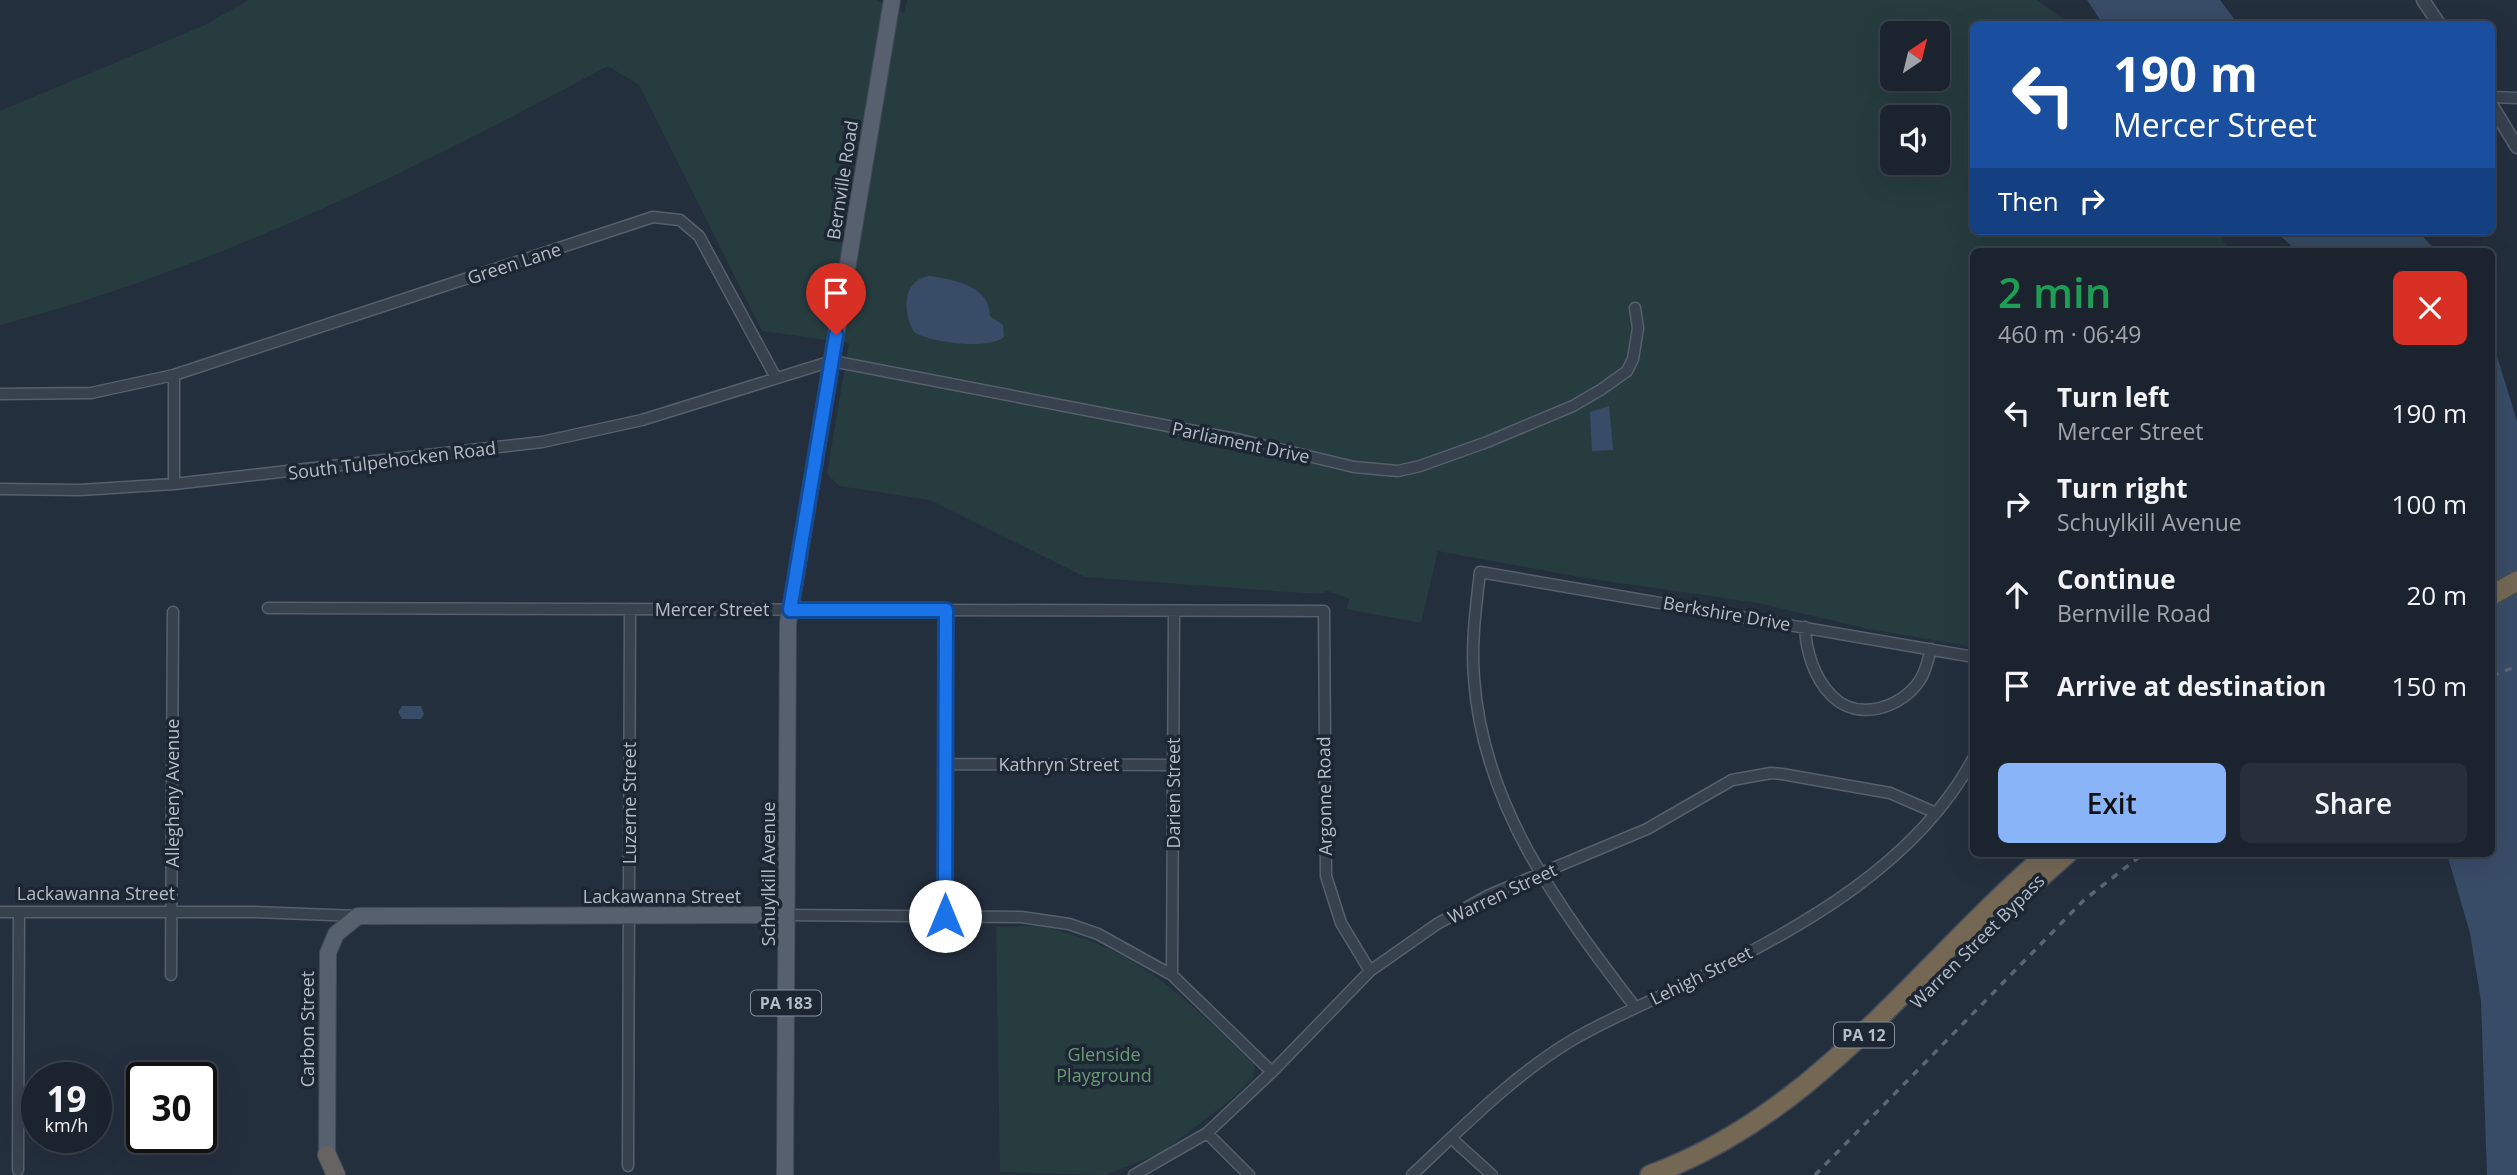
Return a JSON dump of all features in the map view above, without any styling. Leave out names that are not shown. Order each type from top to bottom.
[{"type":"highway","points":[[2495,593],[2517,581]]},
{"type":"highway","points":[[2495,608],[2517,596]]},
{"type":"highway","name":"Warren Street Bypass","points":[[1650,1175],[1738,1133],[1812,1082],[1882,1017],[1998,899],[2044,857]]},
{"type":"highway","name":"Warren Street Bypass","points":[[1685,1175],[1754,1139],[1830,1084],[1892,1026],[2007,908],[2064,857]]},
{"type":"highway","points":[[323,1175],[327,1155]]},
{"type":"highway","points":[[327,1155],[336,1175]]},
{"type":"main road","name":"Bernville Road","points":[[796,574],[892,0]]},
{"type":"main road","name":"Schuylkill Avenue","points":[[785,1175],[790,610],[796,574]]},
{"type":"main road","name":"Lackawanna Street","points":[[358,916],[786,915]]},
{"type":"main road","name":"Carbon Street","points":[[327,1155],[327,953],[336,934],[358,916]]},
{"type":"street","points":[[2423,0],[2437,21]]},
{"type":"street","points":[[2495,97],[2517,97]]},
{"type":"street","points":[[2495,111],[2517,144]]},
{"type":"street","name":"Green Lane","points":[[0,394],[91,393],[174,375],[653,217],[680,220],[699,236],[775,376]]},
{"type":"street","name":"Parliament Drive","points":[[775,376],[809,370],[832,361],[1241,440],[1354,467],[1398,471],[1487,442],[1573,405],[1602,389],[1627,371],[1633,359],[1638,328],[1635,308]]},
{"type":"street","points":[[174,375],[174,484]]},
{"type":"street","name":"South Tulpehocken Road","points":[[0,489],[80,489],[174,484],[542,442],[642,420],[775,376]]},
{"type":"street","name":"Berkshire Drive","points":[[1539,874],[1501,798],[1476,708],[1473,649],[1480,572],[1970,656]]},
{"type":"street","name":"Mercer Street","points":[[268,608],[1324,611]]},
{"type":"street","name":"Luzerne Street","points":[[628,1166],[630,609]]},
{"type":"street","points":[[945,916],[946,610]]},
{"type":"street","name":"Darien Street","points":[[1172,975],[1174,611]]},
{"type":"street","name":"Argonne Road","points":[[1324,611],[1325,876],[1341,923],[1370,971]]},
{"type":"street","name":"Allegheny Avenue","points":[[171,975],[173,612]]},
{"type":"street","points":[[1805,627],[1806,648],[1822,684],[1834,699],[1866,711],[1890,706],[1908,695],[1922,678],[1931,649]]},
{"type":"street","name":"Lehigh Street","points":[[1412,1175],[1493,1098],[1530,1068],[1572,1040],[1740,957],[1812,915],[1892,858],[1936,813],[1970,763]]},
{"type":"street","name":"Kathryn Street","points":[[946,764],[1173,765]]},
{"type":"street","name":"Warren Street","points":[[1134,1175],[1206,1133],[1272,1072],[1370,971],[1470,904],[1647,829],[1732,780],[1771,773],[1890,793],[1936,813]]},
{"type":"street","points":[[1539,874],[1635,1007]]},
{"type":"street","name":"Lackawanna Street","points":[[0,912],[358,916]]},
{"type":"street","points":[[18,1170],[19,912]]},
{"type":"street","name":"Lackawanna Street","points":[[786,915],[1021,917],[1069,924],[1126,946],[1172,975],[1272,1072]]},
{"type":"street","points":[[1206,1133],[1249,1175]]},
{"type":"street","points":[[1451,1138],[1492,1175]]},
{"type":"green space","points":[[248,0],[876,0],[904,13],[907,0],[2037,0],[2066,21],[1970,21],[1970,235],[2219,235],[2228,248],[1970,248],[1970,646],[1868,629],[1758,603],[1579,577],[1438,551],[1421,623],[1346,609],[1350,599],[1328,591],[1318,594],[1085,577],[930,500],[839,486],[827,473],[849,343],[762,331],[639,85],[608,66],[387,179],[312,214],[158,276],[0,325],[0,111],[205,25]]},
{"type":"green space","name":"Glenside Playground","points":[[1040,926],[1106,948],[1134,962],[1158,979],[1182,997],[1255,1065],[1253,1077],[1229,1101],[1161,1153],[1105,1175],[1000,1172],[996,927]]},
{"type":"water","points":[[2087,0],[2220,0],[2236,21],[2101,21]]},
{"type":"water","points":[[2279,235],[2422,235],[2433,248],[2294,248]]},
{"type":"water","points":[[930,276],[960,283],[978,291],[988,306],[990,316],[1003,325],[1004,337],[985,343],[959,344],[914,332],[908,316],[909,290],[921,279]]},
{"type":"water","points":[[2495,350],[2517,421],[2517,1175],[2487,1175],[2481,1001],[2470,933],[2448,857],[2495,857]]},
{"type":"water","points":[[1609,406],[1613,450],[1592,451],[1590,412]]},
{"type":"water","points":[[402,706],[421,706],[424,714],[421,719],[402,719],[398,712]]},
{"type":"railway","points":[[2495,675],[2517,666]]},
{"type":"railway","points":[[1815,1175],[2084,900],[2139,857]]},
{"type":"route","points":[[836,335],[790,610],[946,610],[945,916]]}]
